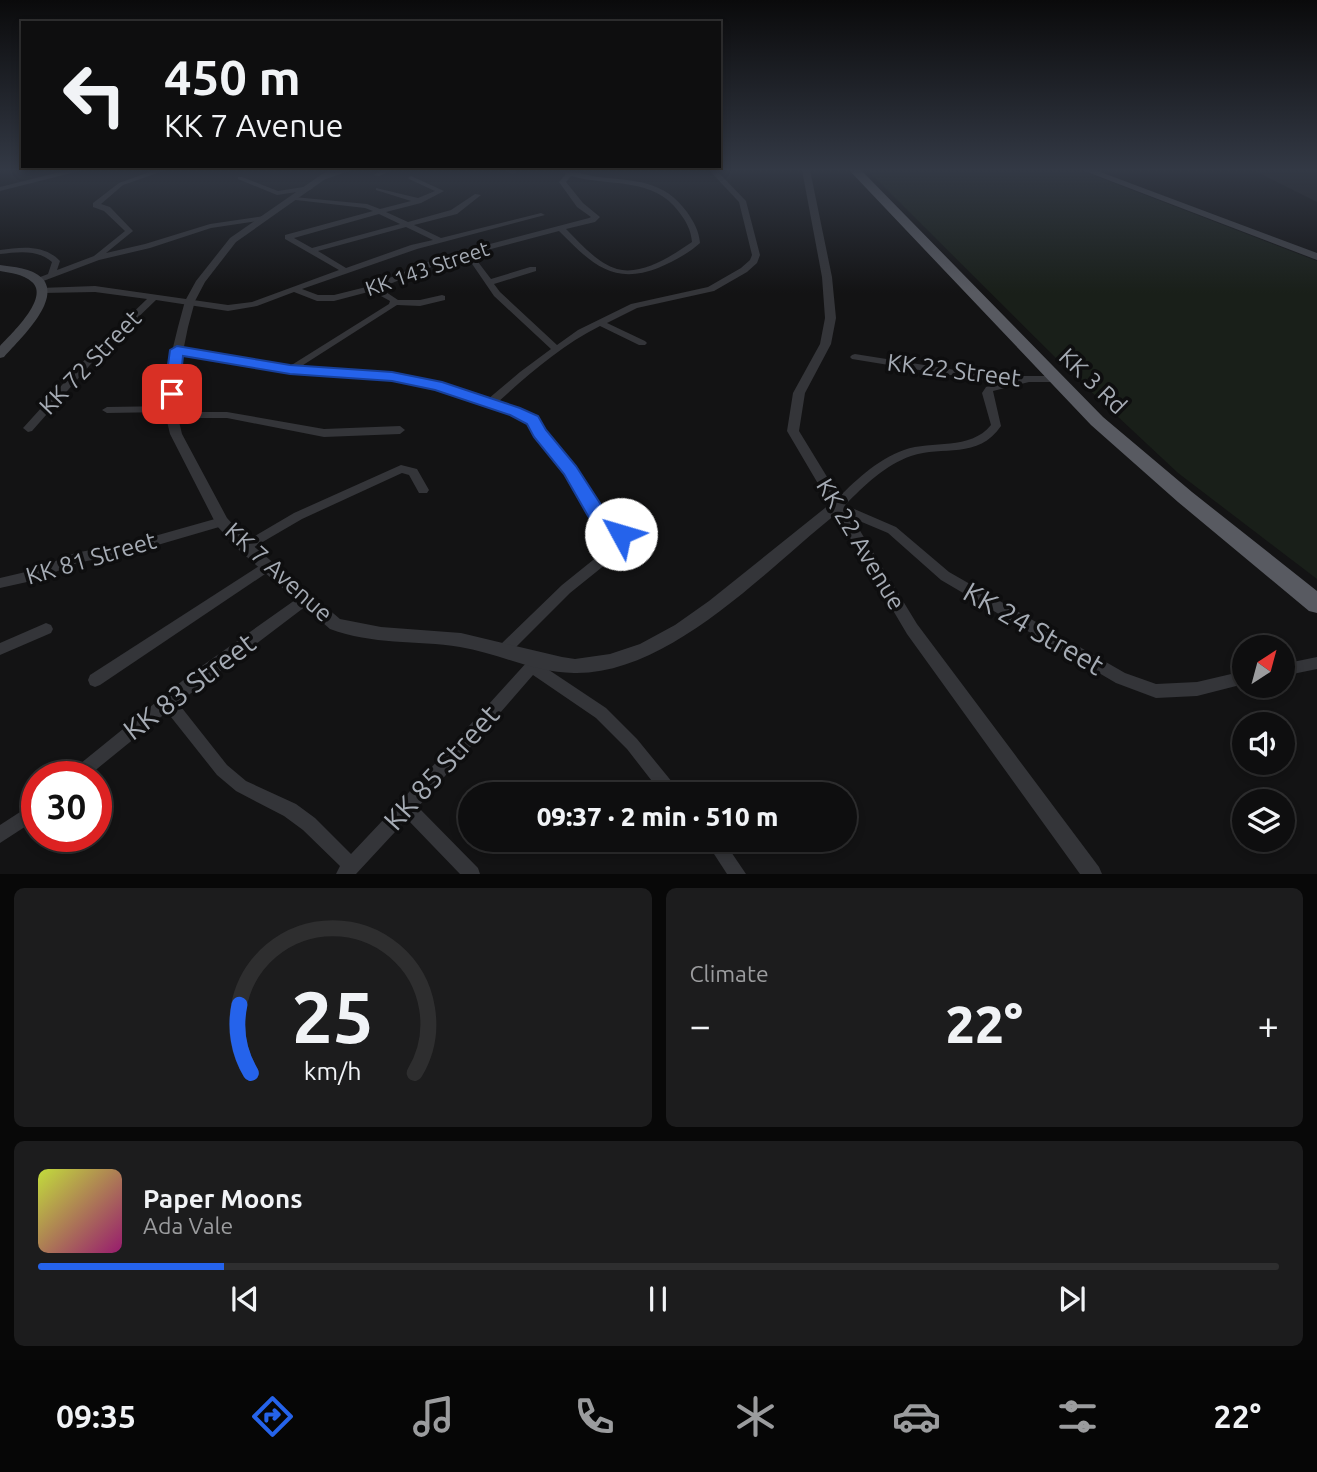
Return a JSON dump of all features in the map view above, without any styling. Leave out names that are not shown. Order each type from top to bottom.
[{"type":"highway","name":"KK 3 Rd","points":[[893,211],[1054,379],[1185,497],[1317,604]]},
{"type":"main road","points":[[1194,211],[1317,257]]},
{"type":"main road","points":[[0,268],[17,270],[41,285],[44,298],[33,317],[0,354]]},
{"type":"street","points":[[96,258],[129,231],[109,211]]},
{"type":"street","name":"KK 7 Avenue","points":[[276,211],[233,240],[223,250],[190,301],[177,350],[170,412],[188,459],[222,522],[245,547],[335,624],[352,631],[421,635],[505,649],[534,662],[574,666],[608,662],[641,651],[669,636],[840,507]]},
{"type":"street","points":[[344,270],[288,237],[376,211]]},
{"type":"street","points":[[381,211],[440,240]]},
{"type":"street","points":[[310,251],[457,211]]},
{"type":"street","name":"KK 143 Street","points":[[294,289],[317,299],[334,298],[373,288],[416,269],[467,252],[562,230],[596,217],[588,211]]},
{"type":"street","points":[[562,230],[619,272],[629,272],[672,259],[696,243],[696,234],[684,211]]},
{"type":"street","points":[[490,403],[581,332],[634,306],[711,289],[744,270],[754,261],[755,256],[744,211]]},
{"type":"street","name":"KK 22 Avenue","points":[[811,211],[826,281],[829,327],[823,351],[800,392],[793,431],[912,629],[1092,873]]},
{"type":"street","points":[[41,285],[95,289],[228,308],[254,304],[344,270],[440,240],[541,215]]},
{"type":"street","points":[[41,285],[52,275],[96,258],[138,249],[210,226],[265,218]]},
{"type":"street","points":[[0,252],[30,251],[51,256],[56,261],[52,275]]},
{"type":"street","points":[[467,252],[497,295],[556,349]]},
{"type":"street","points":[[489,282],[533,269]]},
{"type":"street","points":[[373,288],[394,302],[421,303],[442,298]]},
{"type":"street","name":"KK 72 Street","points":[[27,428],[94,355],[153,298]]},
{"type":"street","points":[[290,370],[333,338],[349,332],[394,302]]},
{"type":"street","points":[[601,323],[642,343]]},
{"type":"street","points":[[177,350],[290,370],[392,377],[437,386],[533,420],[539,433],[570,470],[600,519],[621,530],[607,556],[566,589],[505,649]]},
{"type":"street","name":"KK 22 Street","points":[[855,357],[993,379],[1054,379]]},
{"type":"street","points":[[840,507],[858,484],[908,453],[978,442],[993,432],[996,426],[987,393],[989,389],[1025,381]]},
{"type":"street","name":"KK 72 Street","points":[[107,410],[227,415],[324,433],[400,430]]},
{"type":"street","points":[[245,547],[298,516],[401,468],[413,472],[423,490]]},
{"type":"street","name":"KK 24 Street","points":[[840,507],[892,530],[945,576],[1121,678],[1156,691],[1197,689],[1232,681]]},
{"type":"street","name":"KK 81 Street","points":[[0,583],[36,575],[75,558],[137,545],[222,522]]},
{"type":"street","points":[[94,680],[267,566]]},
{"type":"street","name":"KK 83 Street","points":[[95,761],[305,599]]},
{"type":"street","points":[[0,649],[46,629]]},
{"type":"street","points":[[534,662],[601,713],[632,744],[662,782]]},
{"type":"street","name":"KK 85 Street","points":[[348,870],[534,662]]},
{"type":"street","points":[[1295,668],[1317,663]]},
{"type":"street","points":[[168,702],[222,770],[241,786],[290,810],[309,824],[348,870]]},
{"type":"street","points":[[407,807],[472,873]]},
{"type":"street","points":[[0,835],[21,820]]},
{"type":"street","points":[[722,852],[738,873]]},
{"type":"shaded area","points":[[908,211],[1186,211],[1317,261],[1317,579],[1178,473],[1069,371]]},
{"type":"route","points":[[172,394],[177,350],[290,370],[374,375],[437,386],[515,411],[533,420],[539,433],[570,470],[600,519],[618,527],[621,534]]}]
